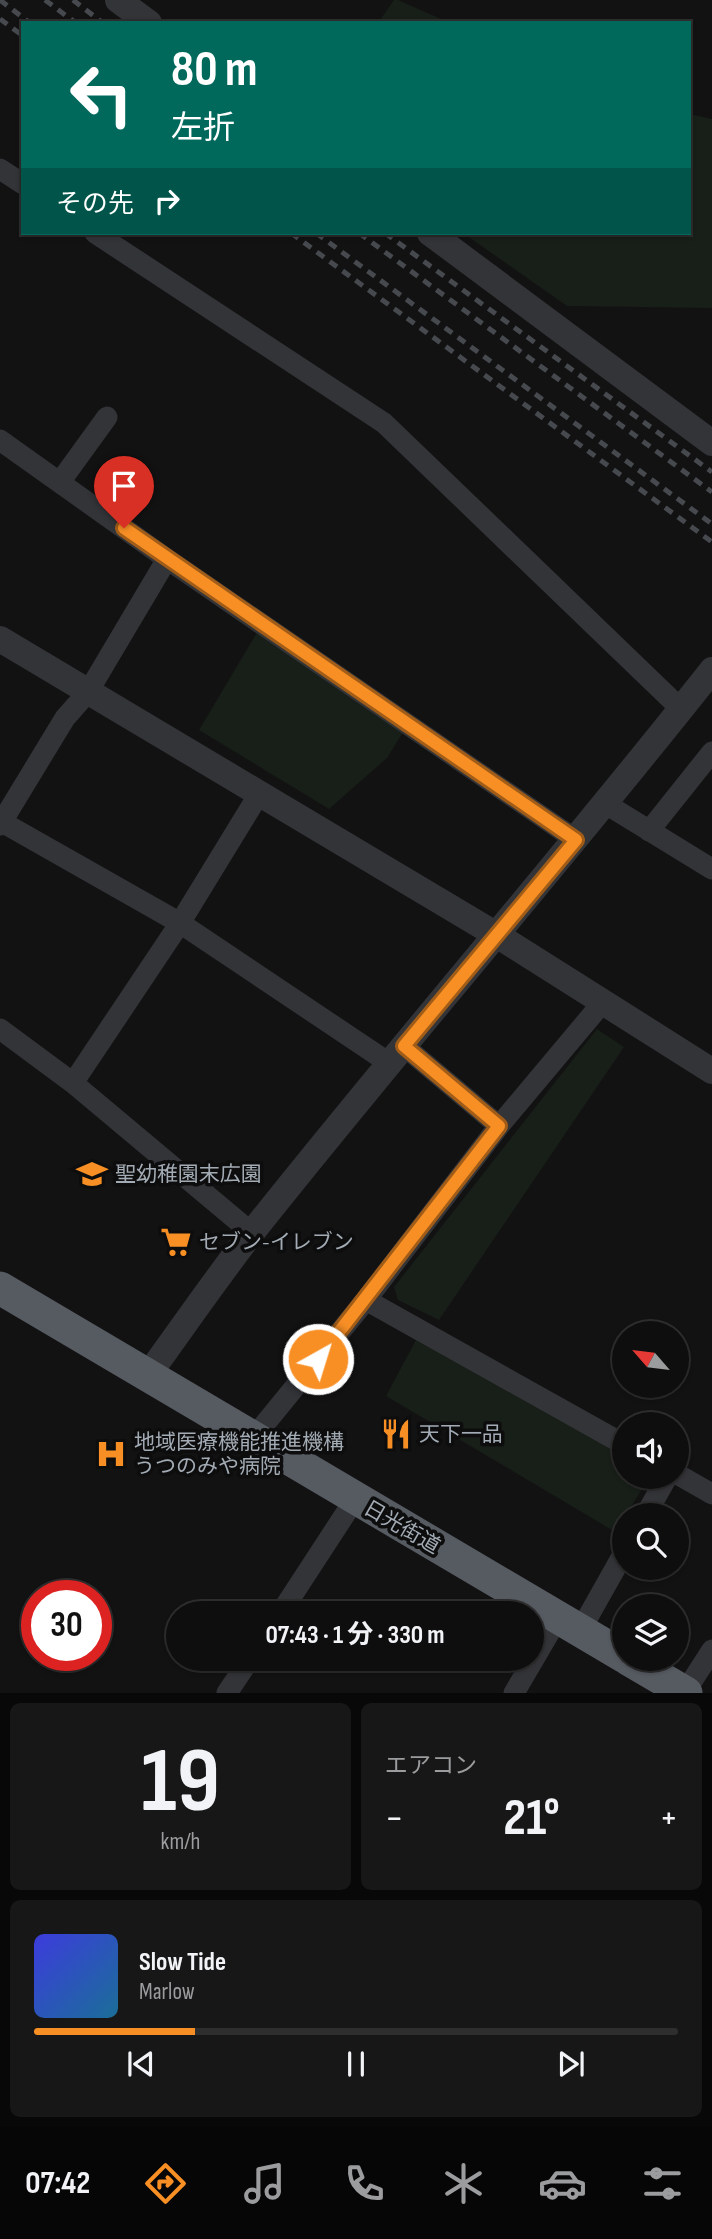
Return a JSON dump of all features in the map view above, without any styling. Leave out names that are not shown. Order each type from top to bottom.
[{"type":"highway","name":"日光街道","points":[[0,1287],[612,1649]]},
{"type":"highway","name":"日光街道","points":[[649,1671],[686,1693]]},
{"type":"street","points":[[118,0],[146,21]]},
{"type":"street","points":[[0,169],[21,183]]},
{"type":"street","points":[[99,235],[384,423],[681,709]]},
{"type":"street","points":[[433,235],[712,443]]},
{"type":"street","points":[[60,482],[107,418]]},
{"type":"street","points":[[0,440],[167,559],[576,840]]},
{"type":"street","points":[[167,559],[88,692],[65,718],[1,823],[180,923],[397,1054],[499,1126]]},
{"type":"street","points":[[0,639],[495,934],[712,1071]]},
{"type":"street","points":[[148,1375],[252,1233],[495,934],[606,804],[712,670]]},
{"type":"street","points":[[649,831],[712,752]]},
{"type":"street","points":[[73,1083],[180,923],[259,794]]},
{"type":"street","points":[[606,804],[712,869]]},
{"type":"street","points":[[254,1437],[366,1300],[499,1126],[603,1002]]},
{"type":"street","points":[[0,1028],[73,1083],[252,1233]]},
{"type":"street","points":[[366,1300],[612,1437]]},
{"type":"street","points":[[689,1481],[712,1494]]},
{"type":"street","points":[[288,1601],[355,1499]]},
{"type":"street","points":[[514,1693],[612,1568]]},
{"type":"street","points":[[686,1693],[712,1650]]},
{"type":"street","points":[[227,1693],[242,1671]]},
{"type":"shaded area","points":[[394,0],[398,0],[445,21],[379,21]]},
{"type":"shaded area","points":[[691,114],[712,119],[712,308],[567,306],[466,235],[691,235]]},
{"type":"shaded area","points":[[258,631],[405,729],[387,758],[329,809],[199,730]]},
{"type":"shaded area","points":[[597,1029],[624,1047],[439,1320],[398,1300],[394,1287]]},
{"type":"shaded area","points":[[416,1340],[612,1444],[612,1489],[642,1489],[633,1503],[612,1503],[612,1530],[386,1396]]},
{"type":"railway","points":[[0,0],[27,21]]},
{"type":"railway","points":[[45,0],[73,21]]},
{"type":"railway","points":[[73,0],[100,21]]},
{"type":"railway","points":[[0,19],[21,35]]},
{"type":"railway","points":[[294,235],[712,542]]},
{"type":"railway","points":[[319,235],[712,524]]},
{"type":"railway","points":[[362,235],[712,492]]},
{"type":"railway","points":[[388,235],[712,472]]},
{"type":"place","name":"聖幼稚園末広園","points":[[92,1174]]},
{"type":"place","name":"セブン-イレブン","points":[[176,1242]]},
{"type":"place","name":"天下一品","points":[[396,1434]]},
{"type":"place","name":"地域医療機能推進機構 うつのみや病院","points":[[111,1454]]},
{"type":"route","points":[[124,528],[576,840],[404,1046],[499,1126],[318,1359]]}]
